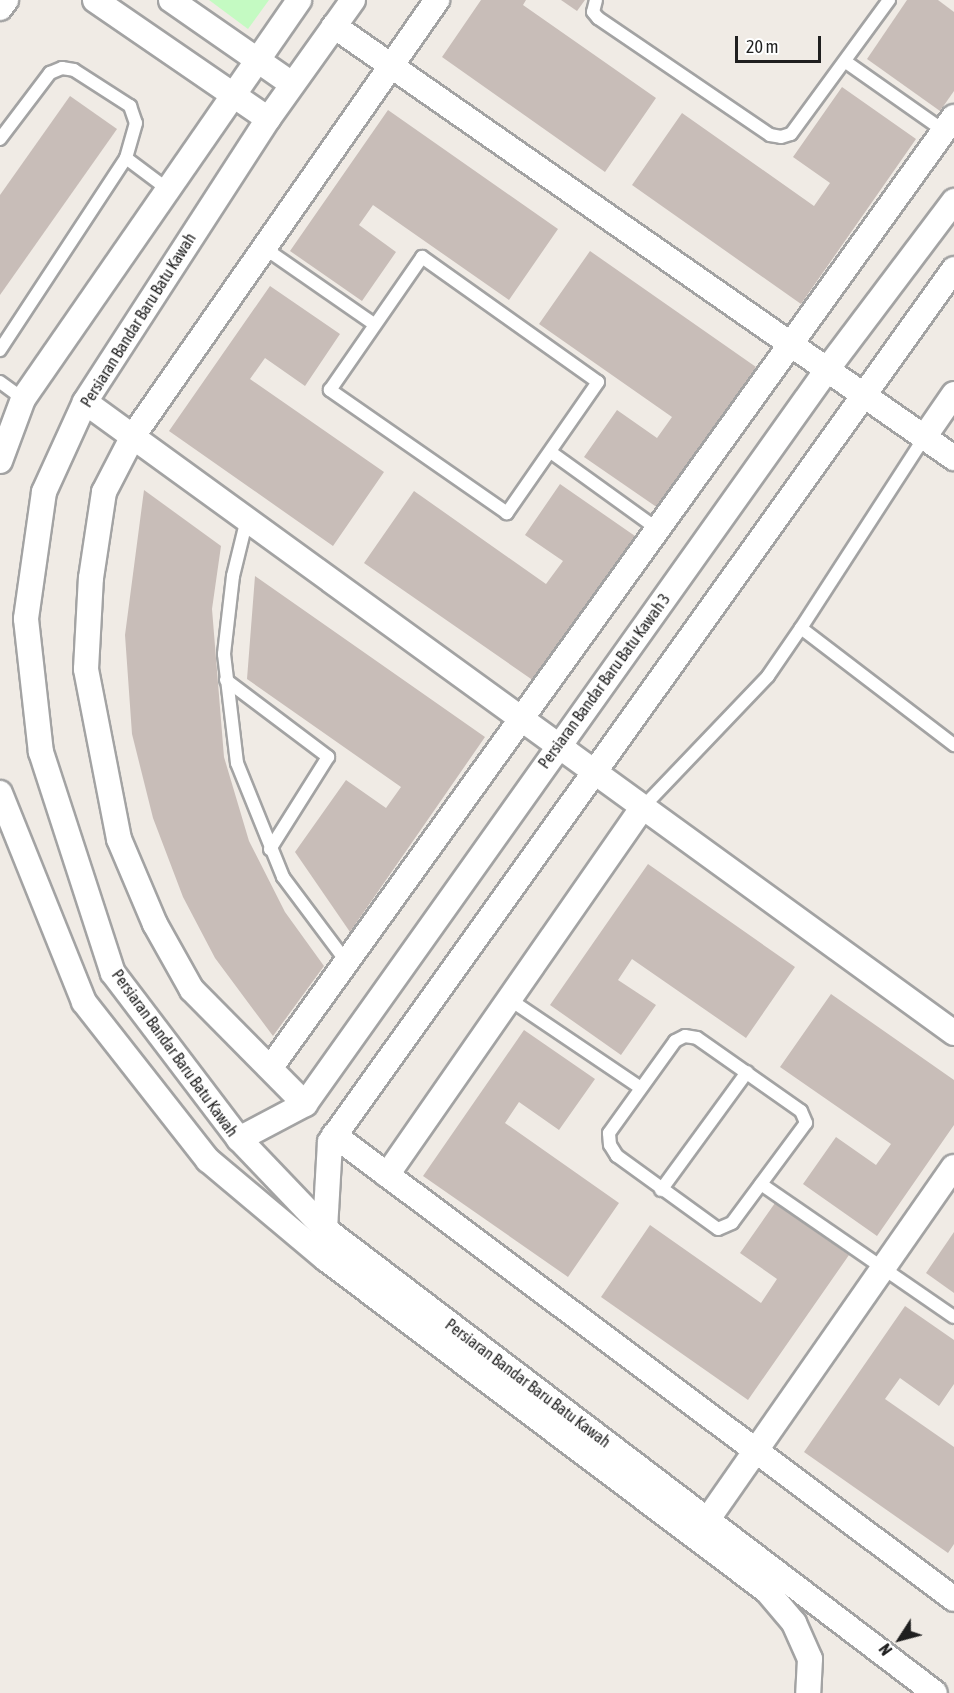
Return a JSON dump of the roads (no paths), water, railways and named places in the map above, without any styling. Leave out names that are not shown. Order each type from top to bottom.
[{"type":"street","points":[[0,8],[6,0]]},
{"type":"street","points":[[95,0],[229,95],[268,119]]},
{"type":"street","points":[[171,0],[292,84]]},
{"type":"street","points":[[0,461],[23,399],[229,95],[299,0]]},
{"type":"street","name":"Persiaran Bandar Baru Batu Kawah","points":[[353,0],[268,119],[85,402],[44,492],[26,619],[41,752],[113,973],[238,1139],[325,1229],[934,1693]]},
{"type":"street","points":[[305,1104],[271,1067],[192,990],[155,924],[119,839],[99,752],[86,669],[91,578],[104,492],[133,436],[437,0]]},
{"type":"street","points":[[334,26],[791,340],[954,458]]},
{"type":"street","points":[[271,1067],[345,960],[949,124]]},
{"type":"street","name":"Persiaran Bandar Baru Batu Kawah 3","points":[[238,1139],[305,1104],[558,745],[829,367],[954,201]]},
{"type":"street","points":[[325,1229],[325,1162],[334,1135],[954,269]]},
{"type":"street","points":[[925,436],[954,394]]},
{"type":"street","points":[[85,402],[954,1033]]},
{"type":"street","name":"Persiaran Bandar Baru Batu Kawah","points":[[0,793],[84,1002],[208,1160],[326,1259],[767,1591],[794,1623],[810,1659],[808,1693]]},
{"type":"street","points":[[387,1175],[644,807]]},
{"type":"street","points":[[334,1135],[954,1599]]},
{"type":"street","points":[[708,1519],[954,1167]]},
{"type":"lane","points":[[596,0],[593,12],[598,18],[770,135],[791,134],[846,62],[889,0]]},
{"type":"lane","points":[[846,62],[949,124]]},
{"type":"lane","points":[[0,139],[50,74],[74,69],[130,106],[136,123],[126,158],[0,350]]},
{"type":"lane","points":[[126,158],[166,188]]},
{"type":"lane","points":[[263,247],[371,322]]},
{"type":"lane","points":[[427,257],[596,375],[597,388],[552,453],[507,513],[334,394],[330,382],[417,260],[427,257]]},
{"type":"lane","points":[[0,382],[23,399]]},
{"type":"lane","points":[[644,807],[768,676],[925,436]]},
{"type":"lane","points":[[552,453],[656,528]]},
{"type":"lane","points":[[246,519],[226,614],[226,680],[237,763],[283,877],[345,960]]},
{"type":"lane","points":[[801,627],[954,745]]},
{"type":"lane","points":[[226,680],[328,757],[270,849]]},
{"type":"lane","points":[[509,999],[641,1088]]},
{"type":"lane","points":[[685,1035],[747,1072],[801,1111],[806,1123],[732,1222],[718,1229],[661,1190],[610,1145],[609,1133],[641,1088],[685,1035]]},
{"type":"lane","points":[[661,1190],[747,1072]]},
{"type":"lane","points":[[761,1184],[954,1317]]}]
